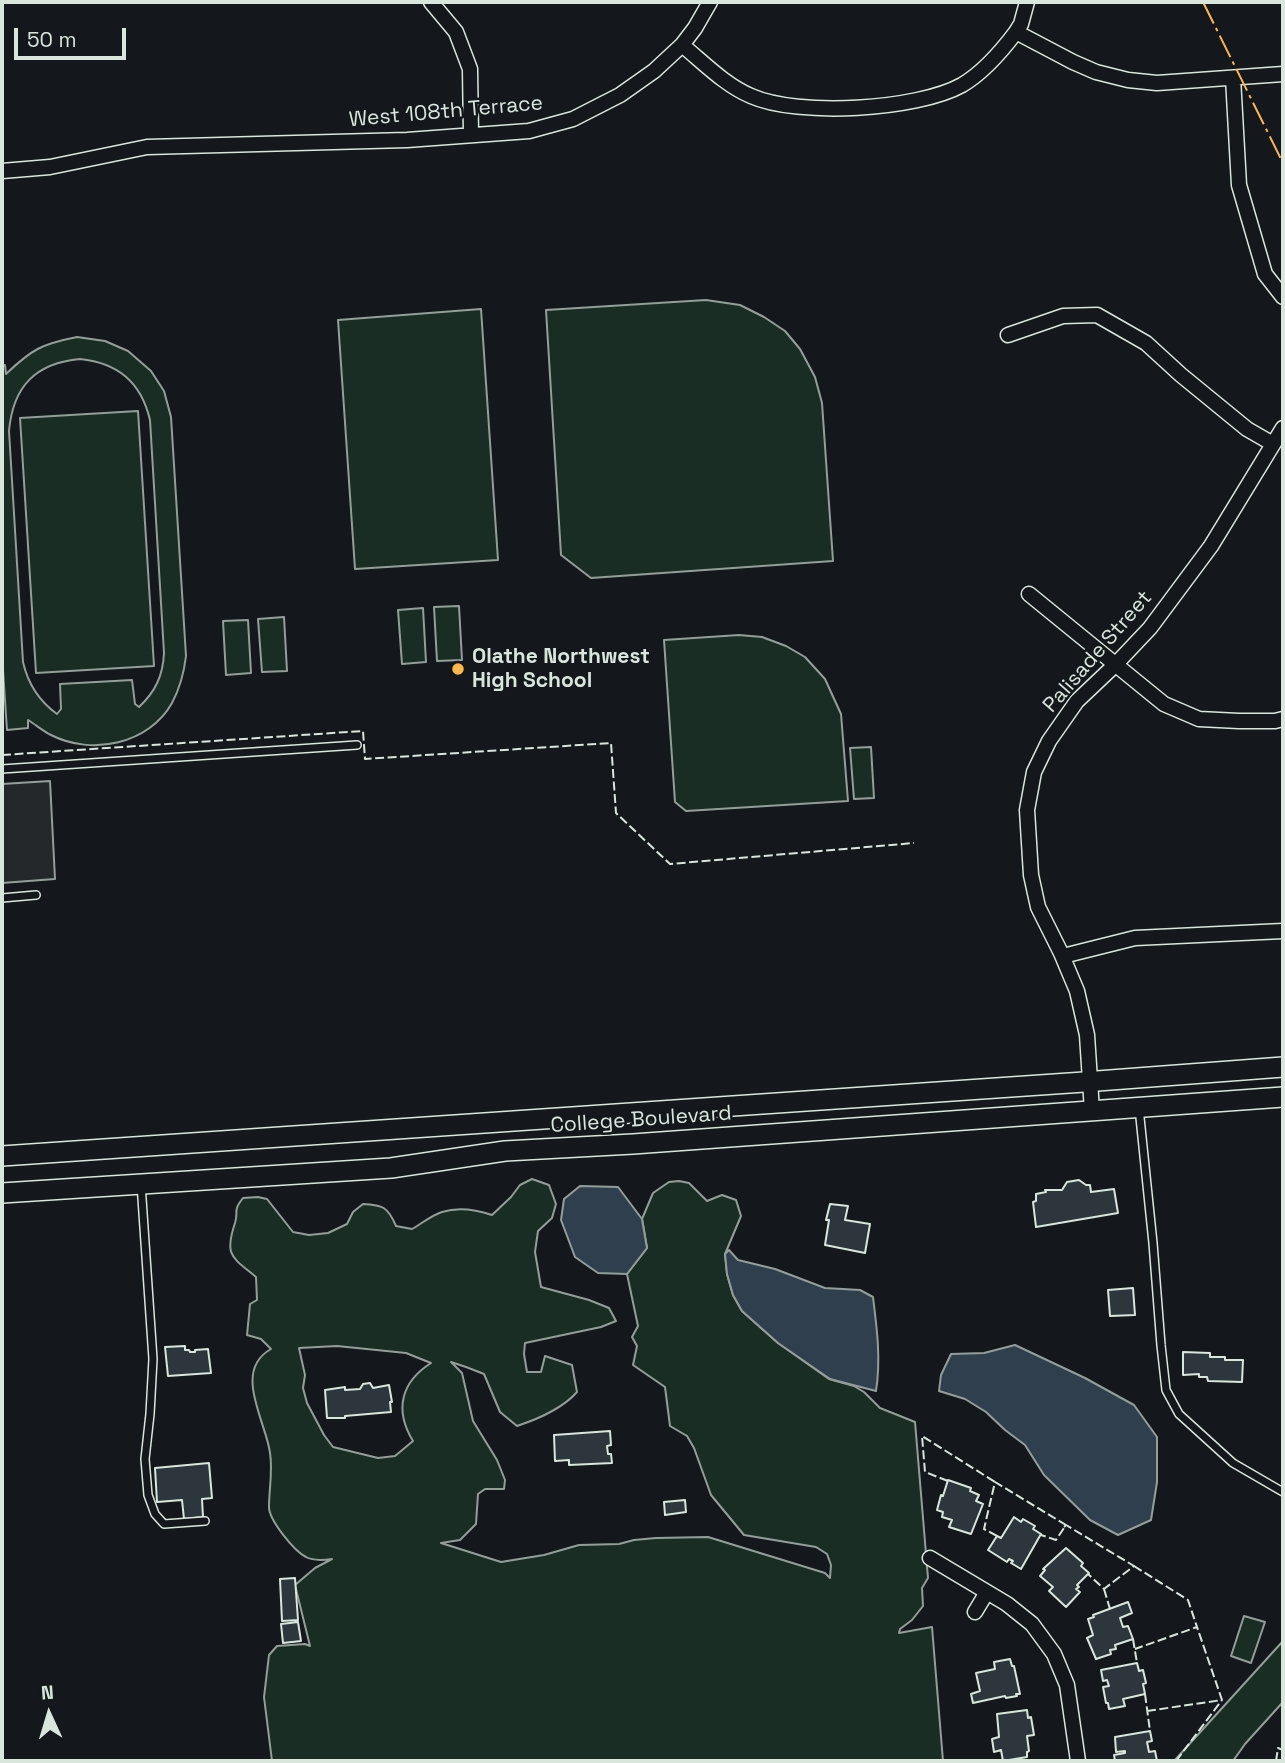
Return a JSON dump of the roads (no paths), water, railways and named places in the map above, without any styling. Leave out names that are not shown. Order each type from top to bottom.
[{"type":"main road","name":"College Boulevard","points":[[2,1156],[1283,1067]]},
{"type":"main road","name":"College Boulevard","points":[[2,1193],[391,1168],[505,1151],[1283,1097]]},
{"type":"street","points":[[431,2],[456,32],[470,69],[471,135]]},
{"type":"street","name":"West 108th Terrace","points":[[2,171],[50,167],[147,147],[407,140],[528,131],[587,113],[620,95],[654,71],[682,45],[710,2]]},
{"type":"street","points":[[682,45],[722,79],[752,97],[778,104],[818,109],[906,103],[948,91],[963,84],[984,68],[1016,32],[1027,2]]},
{"type":"street","points":[[1016,32],[1073,62],[1113,78],[1157,83],[1281,74]]},
{"type":"street","points":[[1233,78],[1239,185],[1265,274],[1283,297]]},
{"type":"street","points":[[1008,335],[1063,316],[1097,315],[1146,343],[1247,429],[1273,443]]},
{"type":"street","name":"Palisade Street","points":[[1092,1111],[1087,1035],[1077,991],[1038,907],[1031,875],[1027,810],[1034,772],[1049,741],[1077,701],[1150,628],[1211,545],[1283,428]]},
{"type":"street","points":[[1029,594],[1164,705],[1199,719],[1283,719]]},
{"type":"street","points":[[1063,956],[1135,938],[1283,931]]},
{"type":"street","points":[[930,1558],[1007,1604],[1032,1624],[1054,1654],[1066,1685],[1078,1761]]},
{"type":"street","points":[[975,1612],[987,1592]]},
{"type":"lane","points":[[2,769],[357,745]]},
{"type":"lane","points":[[2,898],[36,895]]},
{"type":"lane","points":[[1139,1107],[1166,1390],[1180,1414],[1233,1463],[1283,1492]]},
{"type":"lane","points":[[141,1184],[153,1359],[145,1459],[148,1495],[155,1514],[164,1524],[205,1521]]},
{"type":"water","points":[[580,1186],[618,1187],[642,1219],[647,1248],[627,1274],[598,1273],[575,1257],[561,1220],[564,1199]]},
{"type":"water","points":[[729,1250],[738,1260],[775,1269],[825,1288],[860,1290],[873,1297],[878,1356],[876,1391],[830,1379],[778,1343],[742,1311],[733,1295],[727,1274],[725,1254]]},
{"type":"water","points":[[1015,1345],[1134,1405],[1157,1437],[1157,1482],[1151,1520],[1118,1535],[1090,1520],[1044,1475],[1025,1445],[986,1412],[965,1399],[939,1391],[941,1375],[951,1354],[984,1353]]},
{"type":"place","name":"Olathe Northwest High School","points":[[458,669]]}]
